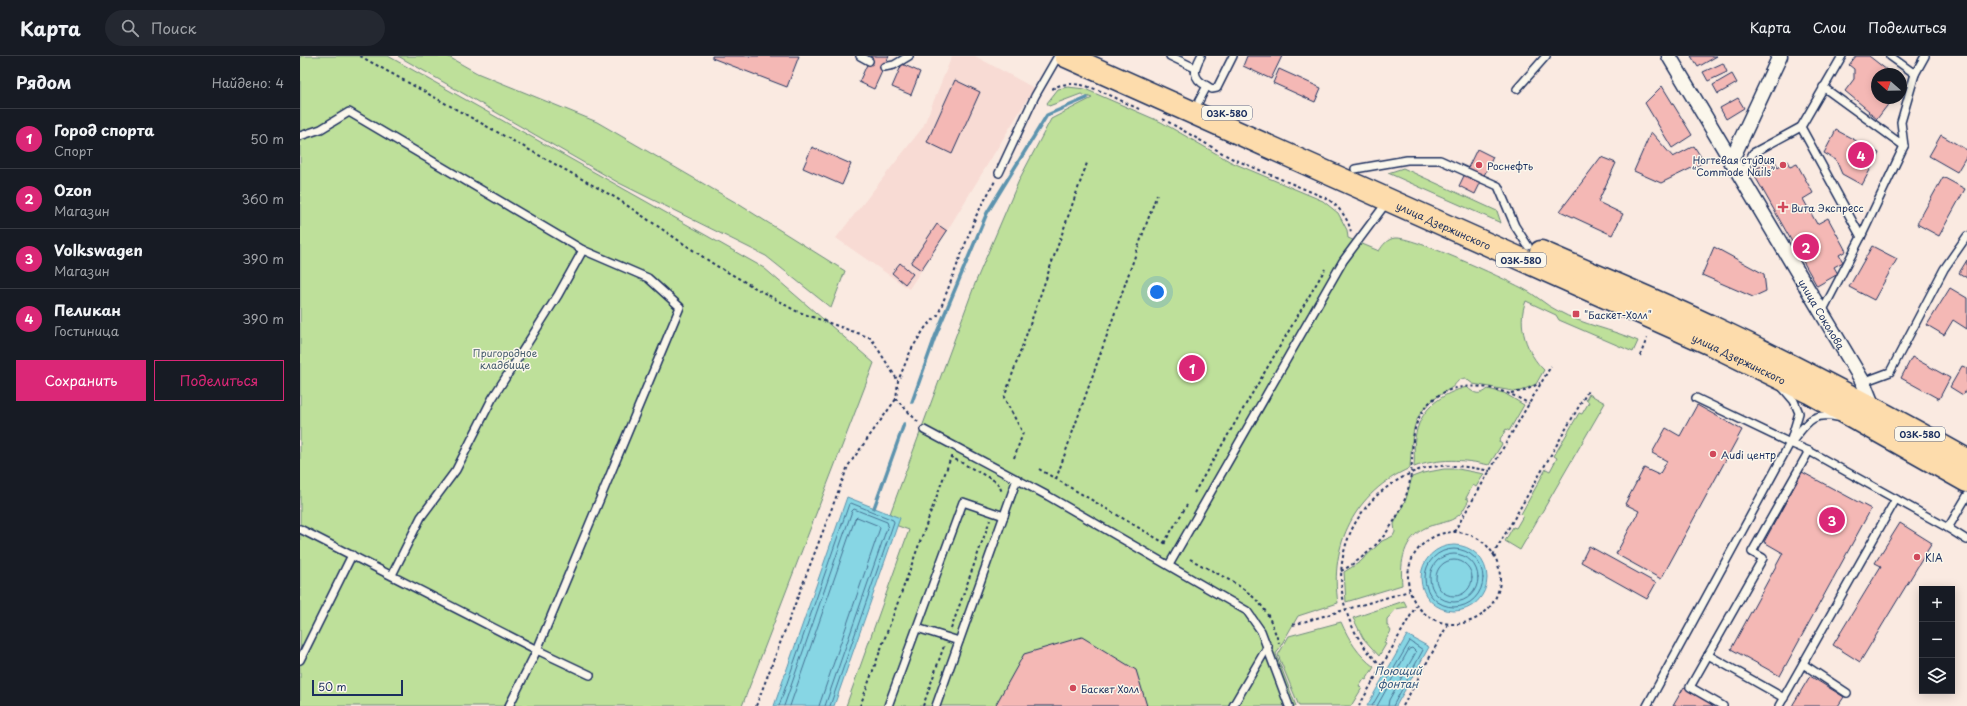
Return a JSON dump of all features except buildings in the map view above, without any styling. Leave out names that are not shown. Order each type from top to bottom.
[{"type":"main road","name":"улица Дзержинского","points":[[1066,56],[1393,194],[1528,246],[1717,329],[1871,416],[1967,481]]},
{"type":"main road","name":"улица Дзержинского","points":[[1100,56],[1203,93],[1355,169],[1393,194],[1750,363],[1967,460]]},
{"type":"street","name":"улица Соколова","points":[[1670,56],[1863,382],[1871,416]]},
{"type":"street","points":[[1731,161],[1780,56]]},
{"type":"lane","points":[[860,56],[869,61]]},
{"type":"lane","points":[[884,67],[894,65],[908,56]]},
{"type":"lane","points":[[999,173],[1035,96],[1058,56]]},
{"type":"lane","points":[[1170,56],[1195,68]]},
{"type":"lane","points":[[1201,56],[1195,68],[1203,93],[1212,88],[1217,88],[1233,56]]},
{"type":"lane","points":[[1517,89],[1545,56]]},
{"type":"lane","points":[[1741,176],[1753,153],[1801,127],[1842,56]]},
{"type":"lane","points":[[1890,56],[1915,74]]},
{"type":"lane","points":[[1822,312],[1862,237],[1904,146],[1901,122],[1915,74],[1925,56]]},
{"type":"lane","points":[[1823,88],[1904,146]]},
{"type":"lane","points":[[300,136],[320,129],[349,112],[583,250],[648,278],[680,307],[537,650],[509,706]]},
{"type":"lane","points":[[1801,127],[1862,237]]},
{"type":"lane","points":[[1355,169],[1413,160],[1440,160],[1498,186],[1515,226],[1528,246]]},
{"type":"lane","points":[[1169,565],[1344,261],[1393,194]]},
{"type":"lane","points":[[1863,382],[1890,372],[1944,269],[1967,236]]},
{"type":"lane","points":[[392,575],[421,517],[456,470],[492,399],[558,295],[583,250]]},
{"type":"lane","points":[[1750,363],[1784,389],[1794,401],[1799,413],[1790,443]]},
{"type":"lane","points":[[1696,398],[1809,451],[1967,540]]},
{"type":"lane","points":[[1647,706],[1790,443],[1810,419],[1820,416],[1871,416]]},
{"type":"lane","points":[[924,430],[1018,479],[1247,611],[1262,631],[1289,706]]},
{"type":"lane","points":[[1723,706],[1690,687],[1763,558],[1752,552],[1809,451]]},
{"type":"lane","points":[[936,706],[1018,479]]},
{"type":"lane","points":[[1948,528],[1967,496]]},
{"type":"lane","points":[[1779,706],[1896,499]]},
{"type":"lane","points":[[888,706],[963,502],[1004,516]]},
{"type":"lane","points":[[300,529],[537,650],[590,675]]},
{"type":"lane","points":[[300,660],[352,556]]},
{"type":"lane","points":[[917,628],[959,641]]},
{"type":"lane","points":[[1233,706],[1268,646]]},
{"type":"lane","points":[[1708,655],[1784,698]]},
{"type":"lane","points":[[1803,664],[1847,693]]},
{"type":"path","points":[[360,56],[616,198],[715,265],[796,311],[872,338],[898,381]]},
{"type":"path","points":[[1052,89],[1065,84],[1080,84],[1146,111]]},
{"type":"path","points":[[1160,118],[1231,158],[1328,199],[1345,217],[1351,237]]},
{"type":"path","points":[[1014,458],[1023,433],[1004,398],[1087,163]]},
{"type":"path","points":[[756,706],[848,466],[896,399],[898,381],[911,350],[925,328],[938,314],[976,216],[999,173]]},
{"type":"path","points":[[1056,479],[1157,194]]},
{"type":"path","points":[[1194,493],[1325,269]]},
{"type":"path","points":[[1640,356],[1647,338]]},
{"type":"path","points":[[1454,532],[1551,366]]},
{"type":"path","points":[[1508,393],[1524,392],[1533,388],[1542,380]]},
{"type":"path","points":[[1341,571],[1357,562],[1372,549],[1387,532],[1406,496],[1411,474],[1413,441],[1416,426],[1423,411],[1435,399],[1450,390],[1466,385],[1481,386],[1508,393],[1529,404]]},
{"type":"path","points":[[1493,555],[1589,389]]},
{"type":"path","points":[[896,399],[924,430]]},
{"type":"path","points":[[860,706],[951,457],[999,485],[1002,492],[993,512],[922,706]]},
{"type":"path","points":[[1382,666],[1372,657],[1356,635],[1343,602],[1341,571],[1349,532],[1368,503],[1396,480],[1429,467],[1464,465],[1490,470]]},
{"type":"path","points":[[1039,469],[1168,545]]},
{"type":"path","points":[[1164,543],[1187,505]]},
{"type":"path","points":[[1445,532],[1454,532],[1460,532],[1475,537],[1487,546],[1493,555],[1500,574],[1499,589],[1493,603],[1483,614],[1469,622],[1454,625],[1440,623],[1426,616],[1417,606],[1409,591],[1407,575],[1411,560],[1419,547],[1431,538],[1445,532]]},
{"type":"path","points":[[1190,559],[1238,587],[1260,604],[1268,615],[1279,643]]},
{"type":"path","points":[[1293,625],[1409,591]]},
{"type":"path","points":[[1359,706],[1417,606]]},
{"type":"path","points":[[1404,706],[1448,624]]},
{"type":"shaded area","points":[[952,56],[975,56],[1034,88],[947,231],[909,289],[836,238],[923,127]]},
{"type":"green space","name":"Пригородное кладбище","points":[[300,56],[388,56],[764,268],[874,363],[742,706],[300,706]]},
{"type":"green space","points":[[398,56],[447,56],[477,73],[597,122],[735,202],[845,271],[831,308],[766,256],[619,183]]},
{"type":"green space","points":[[1068,87],[1085,89],[1161,122],[1231,162],[1323,201],[1338,213],[1347,230],[1348,238],[1379,251],[1387,241],[1395,238],[1405,239],[1438,250],[1527,290],[1553,309],[1568,316],[1638,341],[1633,352],[1559,320],[1556,315],[1526,301],[1522,319],[1525,338],[1533,356],[1544,370],[1536,384],[1518,392],[1473,384],[1465,378],[1458,381],[1453,387],[1428,404],[1421,412],[1414,430],[1410,468],[1391,478],[1374,491],[1361,506],[1350,523],[1342,541],[1338,561],[1336,582],[1338,603],[1298,616],[1276,654],[1296,706],[846,706],[909,530],[887,522],[976,281],[1020,178],[1051,119],[1092,98],[1081,94],[1049,106],[1047,103],[1058,89]]},
{"type":"green space","points":[[1403,168],[1497,211],[1501,223],[1388,173]]},
{"type":"green space","points":[[1467,387],[1477,393],[1482,393],[1488,389],[1504,393],[1524,405],[1509,431],[1506,429],[1499,442],[1502,444],[1489,465],[1451,460],[1433,462],[1414,467],[1415,437],[1423,416],[1435,402],[1442,397]]},
{"type":"green space","points":[[1589,394],[1605,403],[1520,550],[1505,541],[1513,527],[1516,528],[1523,516],[1521,514],[1546,469],[1550,471],[1557,458],[1554,456],[1579,413],[1582,414],[1589,402],[1586,400]]},
{"type":"green space","points":[[1444,469],[1458,469],[1484,474],[1476,487],[1473,485],[1466,498],[1469,500],[1459,515],[1448,521],[1427,527],[1413,537],[1408,544],[1403,559],[1402,585],[1346,602],[1344,572],[1360,562],[1382,541],[1393,536],[1395,532],[1394,524],[1406,499],[1412,477],[1423,473]]},
{"type":"green space","points":[[1404,601],[1407,607],[1396,609],[1387,619],[1387,625],[1391,631],[1379,656],[1363,638],[1353,618]]},
{"type":"green space","points":[[1341,622],[1354,647],[1374,667],[1366,680],[1364,679],[1359,687],[1362,688],[1351,706],[1299,706],[1278,655],[1289,636]]},
{"type":"water","points":[[847,497],[900,518],[834,706],[774,706]]},
{"type":"water","points":[[1448,545],[1460,545],[1467,547],[1478,554],[1485,565],[1487,578],[1485,591],[1478,602],[1467,609],[1460,611],[1448,611],[1441,609],[1430,602],[1423,591],[1421,584],[1421,572],[1423,565],[1430,554],[1441,547]]},
{"type":"water","name":"Поющий фонтан","points":[[1407,635],[1429,647],[1396,706],[1367,706]]},
{"type":"waterway","points":[[912,402],[935,337],[987,213],[1047,115],[1087,98]]},
{"type":"waterway","points":[[874,508],[904,424]]},
{"type":"place","name":"Пеликан","points":[[1861,155]]},
{"type":"place","name":"Роснефть","points":[[1479,165]]},
{"type":"place","name":"Ногтевая студия “Commode Nails”","points":[[1783,165]]},
{"type":"place","name":"Вита Экспресс","points":[[1783,207]]},
{"type":"place","name":"Ozon","points":[[1806,247]]},
{"type":"place","name":"\"Баскет-Холл\"","points":[[1576,314]]},
{"type":"place","name":"Город спорта","points":[[1192,368]]},
{"type":"place","name":"Audi центр","points":[[1713,454]]},
{"type":"place","name":"Volkswagen","points":[[1832,520]]},
{"type":"place","name":"KIA","points":[[1917,557]]},
{"type":"place","name":"Баскет Холл","points":[[1073,688]]}]
